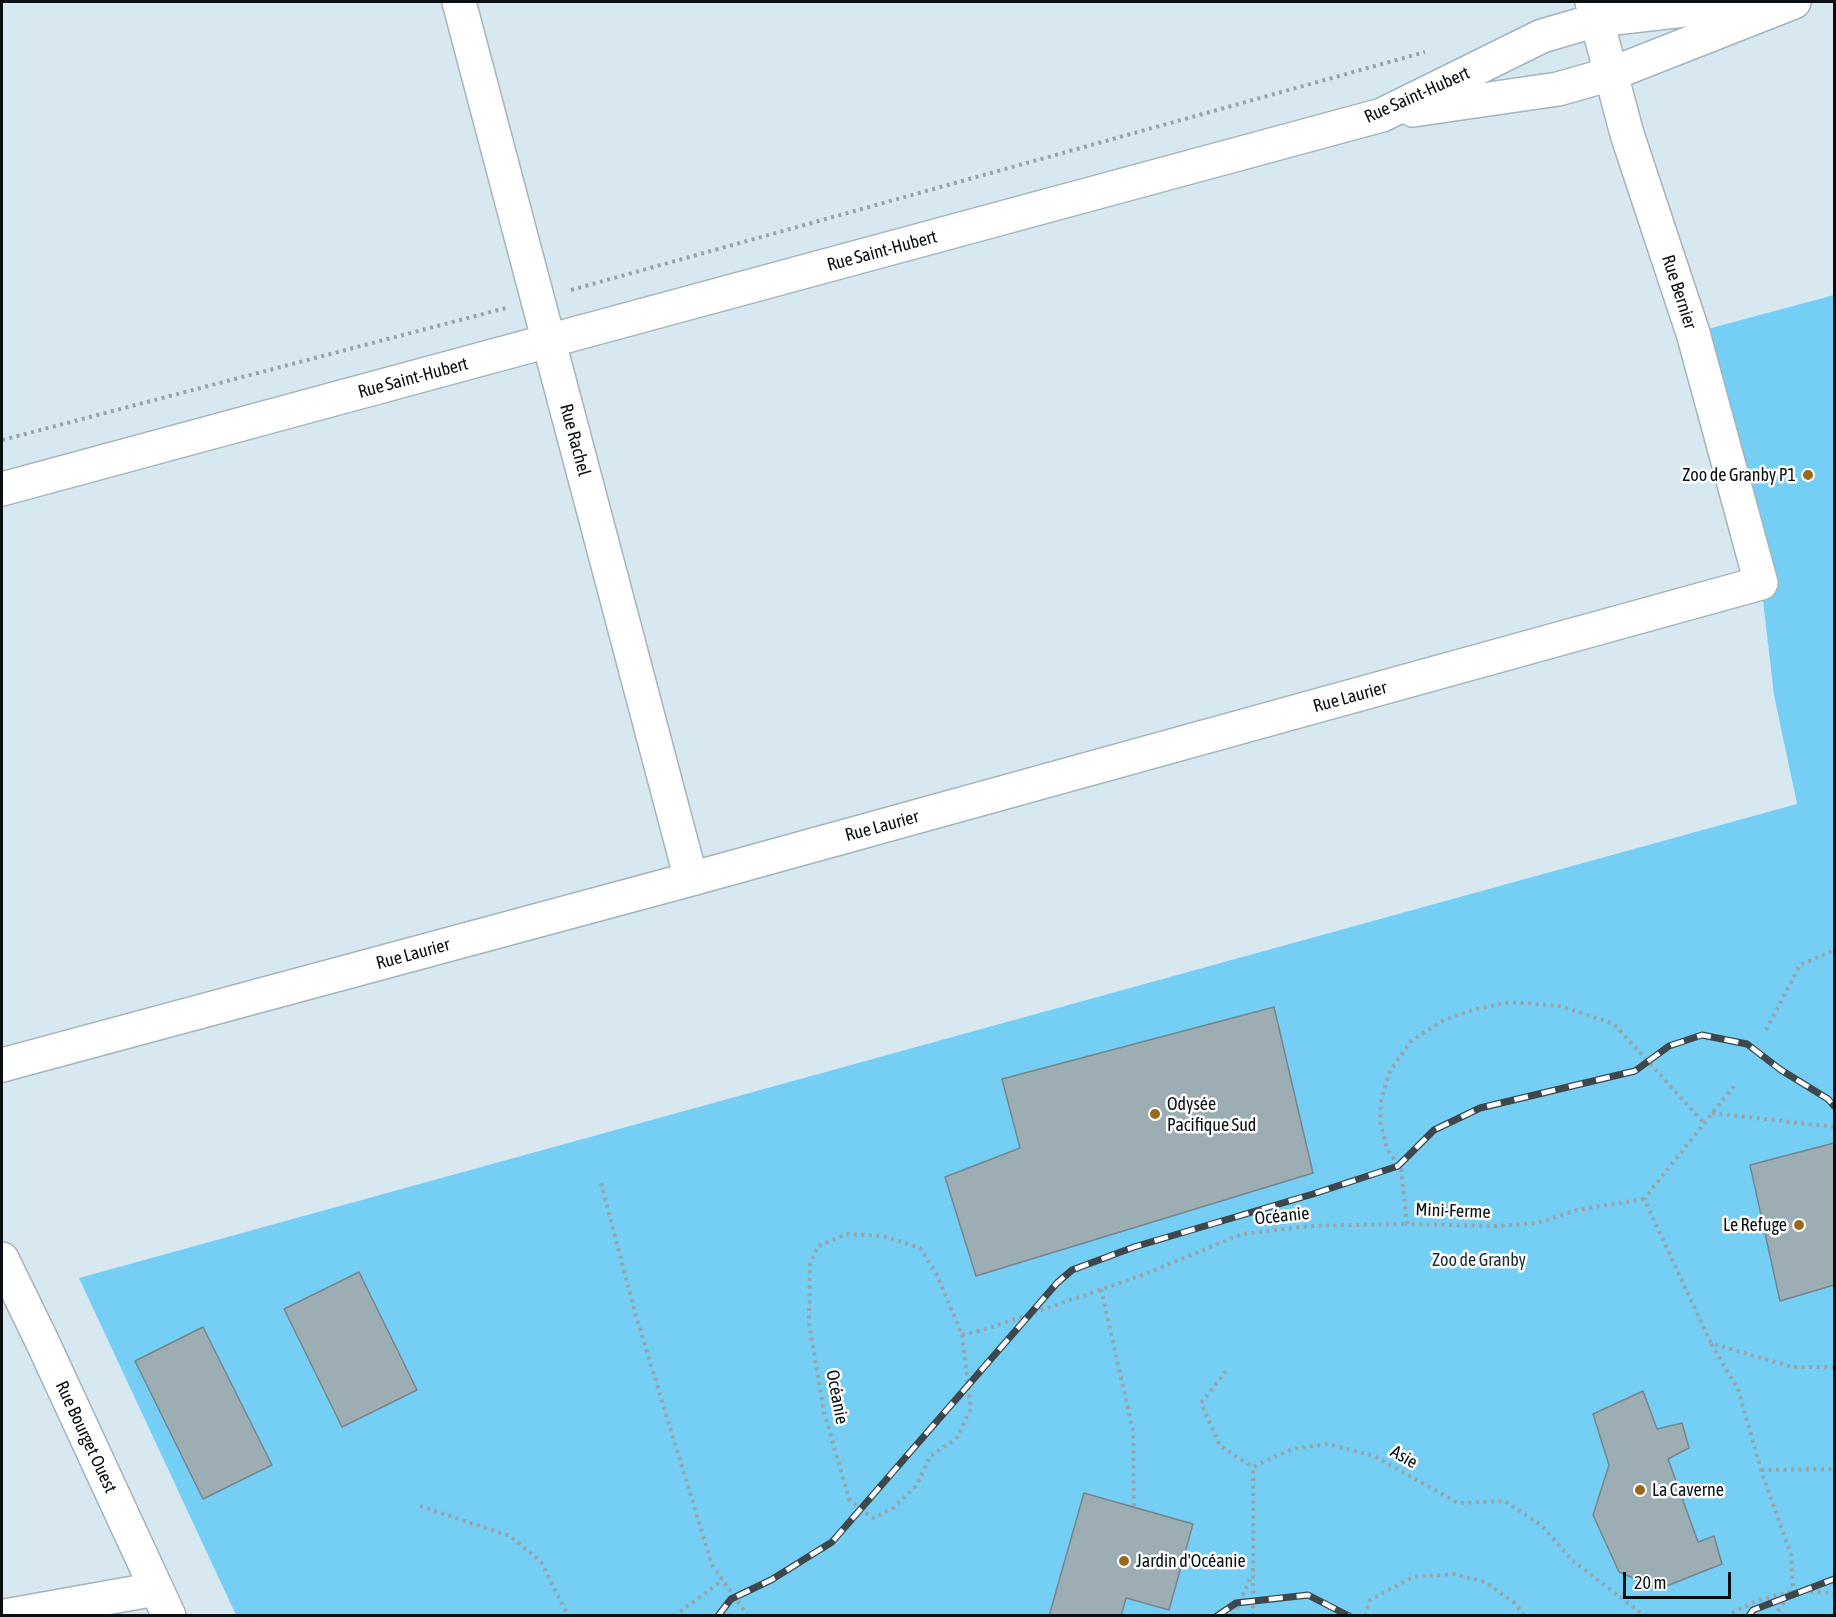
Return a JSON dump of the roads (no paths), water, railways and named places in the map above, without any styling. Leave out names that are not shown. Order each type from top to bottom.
[{"type":"street","name":"Rue Rachel","points":[[459,2],[691,879]]},
{"type":"street","name":"Rue Saint-Hubert","points":[[2,489],[1382,115],[1594,11],[1754,2]]},
{"type":"street","points":[[1382,115],[1558,89],[1611,74],[1794,2]]},
{"type":"street","name":"Rue Bernier","points":[[1594,11],[1627,134],[1693,333],[1761,583]]},
{"type":"street","name":"Rue Laurier","points":[[2,1065],[691,879],[1761,583]]},
{"type":"street","name":"Rue Bourget Ouest","points":[[2,1259],[162,1602]]},
{"type":"street","points":[[5,1616],[162,1602]]},
{"type":"railway","points":[[718,1616],[731,1599],[771,1580],[832,1542],[1057,1283],[1072,1270],[1134,1247],[1313,1194],[1398,1166],[1434,1130],[1480,1108],[1635,1071],[1669,1046],[1702,1035],[1747,1044],[1781,1070],[1828,1099],[1834,1106]]},
{"type":"railway","points":[[1749,1616],[1753,1610],[1834,1579]]},
{"type":"railway","points":[[1217,1616],[1236,1603],[1308,1595],[1349,1616]]},
{"type":"place","name":"Zoo de Granby P1","points":[[1808,475]]},
{"type":"place","name":"Odysée Pacifique Sud","points":[[1155,1114]]},
{"type":"place","name":"Le Refuge","points":[[1799,1225]]},
{"type":"place","name":"La Caverne","points":[[1640,1490]]},
{"type":"place","name":"Jardin d'Océanie","points":[[1124,1561]]},
{"type":"park label","name":"Zoo de Granby","points":[[1479,1260]]}]
